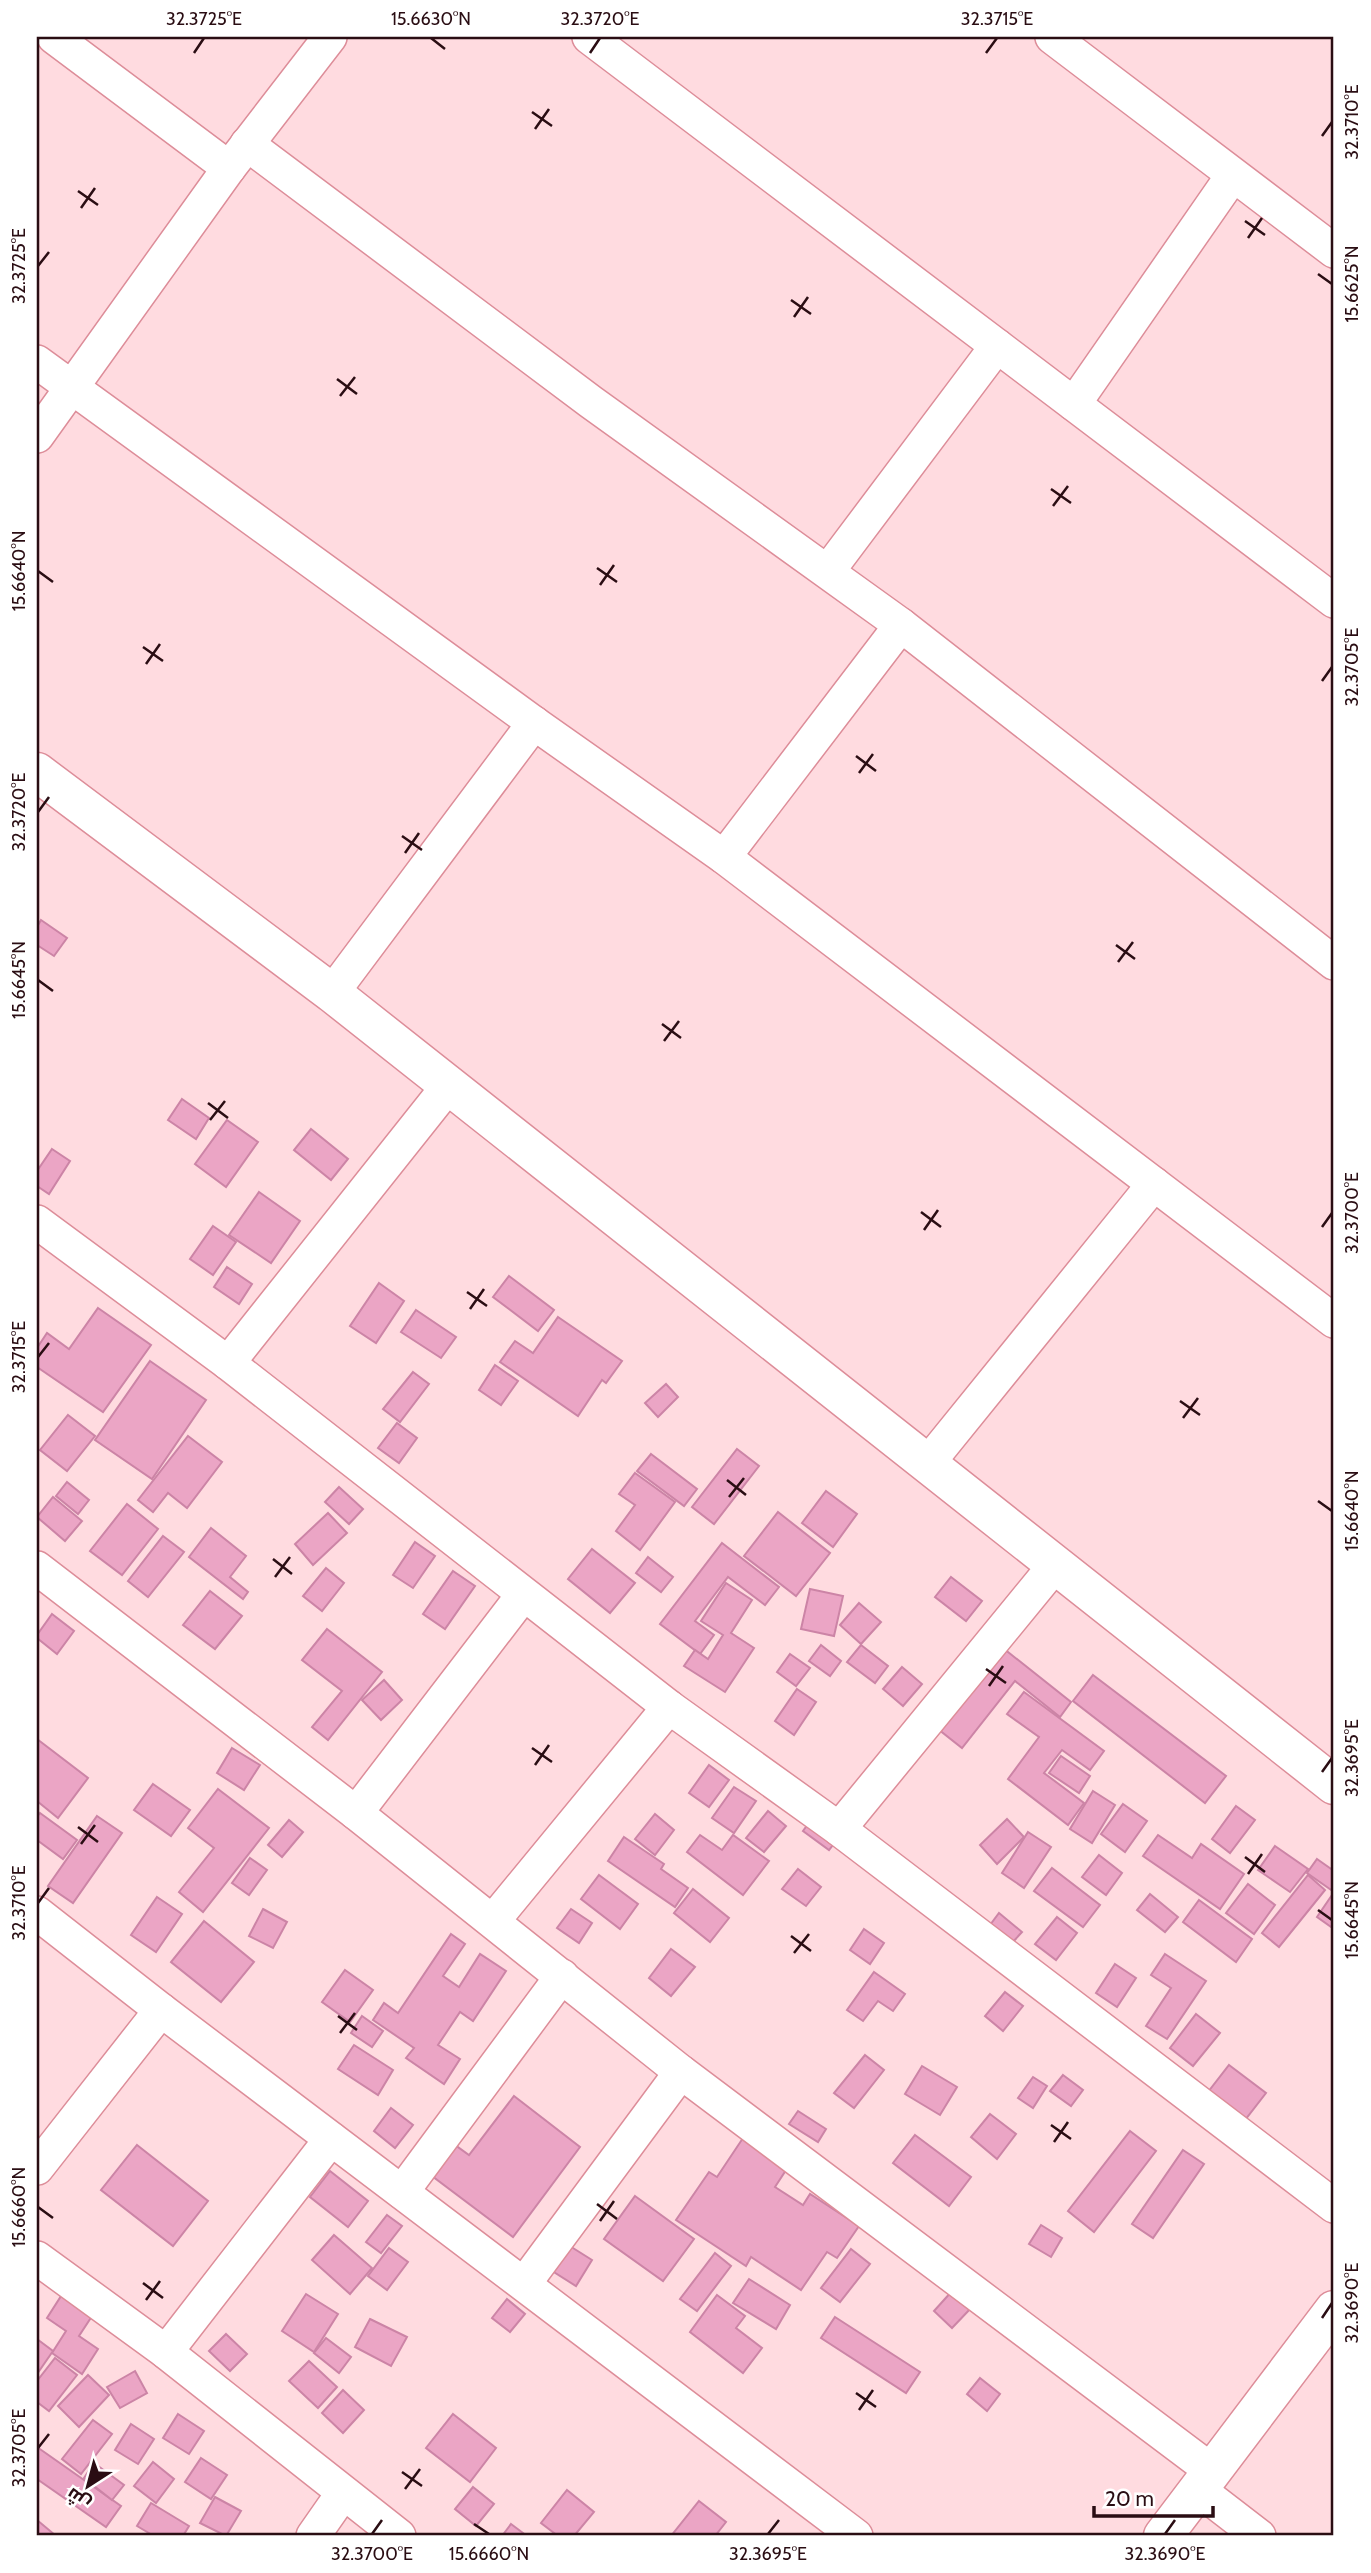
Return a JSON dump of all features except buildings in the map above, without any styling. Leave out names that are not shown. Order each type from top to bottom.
[{"type":"street","points":[[54,37],[238,156],[828,571],[1333,959]]},
{"type":"street","points":[[37,436],[238,156],[330,37]]},
{"type":"street","points":[[589,37],[1334,601]]},
{"type":"street","points":[[1052,37],[1334,251]]},
{"type":"street","points":[[1074,404],[1233,175]]},
{"type":"street","points":[[828,571],[997,346]]},
{"type":"street","points":[[37,362],[534,723],[724,857],[1334,1321]]},
{"type":"street","points":[[724,857],[901,625]]},
{"type":"street","points":[[332,993],[534,723]]},
{"type":"street","points":[[37,772],[332,993],[1334,1785]]},
{"type":"street","points":[[228,1363],[449,1085]]},
{"type":"street","points":[[928,1463],[1154,1184]]},
{"type":"street","points":[[37,1222],[228,1363],[669,1707],[839,1829],[1334,2206]]},
{"type":"street","points":[[839,1829],[1056,1564]]},
{"type":"street","points":[[42,1584],[356,1813],[681,2072],[1205,2480],[1259,2536]]},
{"type":"street","points":[[356,1813],[523,1595]]},
{"type":"street","points":[[494,1921],[669,1707]]},
{"type":"street","points":[[37,1913],[856,2536]]},
{"type":"street","points":[[402,2192],[562,1976]]},
{"type":"street","points":[[37,2168],[162,2010]]},
{"type":"street","points":[[524,2284],[681,2072]]},
{"type":"street","points":[[166,2352],[331,2139]]},
{"type":"street","points":[[37,2258],[166,2352],[399,2536]]},
{"type":"street","points":[[1163,2536],[1334,2310]]},
{"type":"street","points":[[313,2536],[343,2493]]}]
